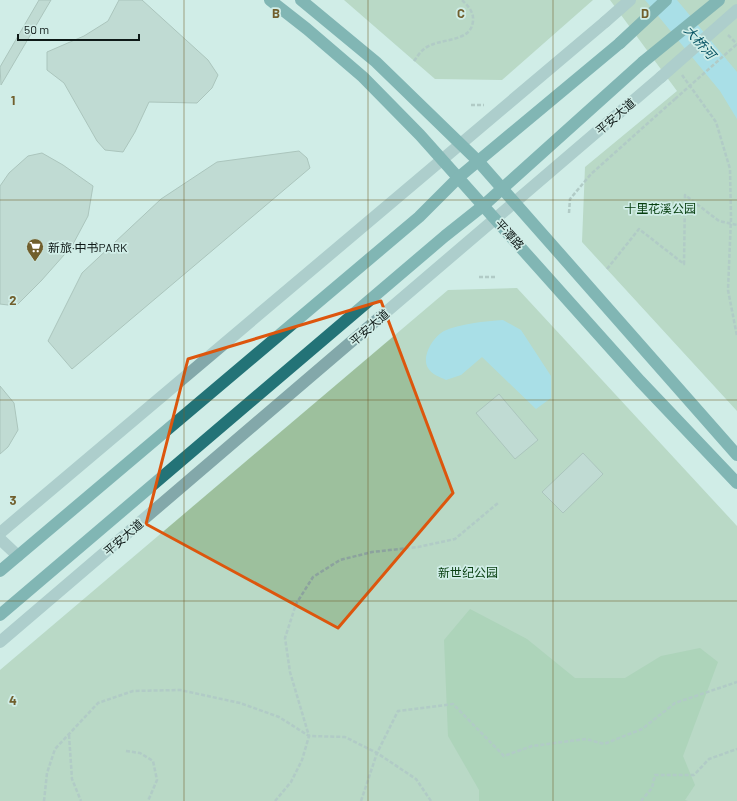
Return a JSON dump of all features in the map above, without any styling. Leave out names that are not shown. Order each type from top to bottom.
[{"type":"main road","name":"平潭路","points":[[270,0],[307,29],[363,77],[459,177],[640,381],[737,483]]},
{"type":"main road","name":"平潭路","points":[[301,0],[376,62],[478,161],[737,455]]},
{"type":"main road","points":[[0,571],[419,217],[459,177],[620,43],[666,0]]},
{"type":"main road","name":"平安大道","points":[[0,615],[445,236],[484,205],[502,187],[560,138],[643,62],[719,0]]},
{"type":"street","points":[[0,533],[630,0]]},
{"type":"street","name":"平安大道","points":[[0,642],[515,202],[737,10]]},
{"type":"street","points":[[0,539],[18,556]]},
{"type":"path","points":[[414,61],[425,48],[463,36],[473,27],[474,17],[469,6],[462,0]]},
{"type":"path","points":[[569,213],[570,199],[590,174],[737,44]]},
{"type":"path","points":[[679,72],[716,122],[730,169],[731,224],[728,290],[737,336]]},
{"type":"path","points":[[471,105],[487,105]]},
{"type":"path","points":[[607,270],[639,229],[684,264],[685,195],[719,221],[737,225]]},
{"type":"path","points":[[479,277],[495,277]]},
{"type":"path","points":[[275,801],[291,782],[302,760],[309,736],[290,672],[285,638],[296,604],[313,576],[340,560],[372,552],[418,547],[455,539],[498,503]]},
{"type":"path","points":[[360,801],[377,753],[398,710],[453,704],[504,756],[532,746],[586,739],[604,744],[642,729],[675,703],[737,682]]},
{"type":"path","points":[[44,801],[47,773],[55,749],[98,703],[133,691],[180,690],[240,703],[278,717],[309,736],[345,738],[377,753],[416,779],[431,801]]},
{"type":"path","points":[[69,734],[72,779],[81,801]]},
{"type":"path","points":[[641,801],[652,788],[655,775],[694,775],[709,759],[737,749]]},
{"type":"path","points":[[126,751],[140,753],[153,762],[157,780],[148,801]]},
{"type":"highlighted area","points":[[381,301],[453,493],[338,628],[146,524],[188,359]]},
{"type":"green space","points":[[344,0],[593,0],[502,80],[435,79]]},
{"type":"green space","name":"十里花溪公园","points":[[610,0],[737,0],[737,411],[582,242],[585,167],[677,91]]},
{"type":"green space","name":"新世纪公园","points":[[517,288],[737,526],[737,801],[0,801],[0,670],[448,290]]},
{"type":"green space","points":[[470,609],[527,639],[575,678],[625,678],[661,656],[700,648],[718,662],[683,756],[695,785],[685,800],[688,801],[479,801],[479,790],[448,736],[444,640]]},
{"type":"water","name":"大桥河","points":[[645,0],[677,0],[737,72],[737,119],[720,91]]},
{"type":"water","points":[[503,320],[521,330],[551,376],[551,398],[536,409],[482,357],[461,375],[446,380],[431,372],[426,363],[427,353],[432,342],[444,331],[481,322]]},
{"type":"building","points":[[39,0],[51,0],[1,85],[0,67]]},
{"type":"building","points":[[119,0],[142,0],[208,60],[218,75],[212,88],[197,103],[149,102],[135,132],[123,152],[105,150],[97,141],[64,83],[47,70],[47,52],[84,36],[108,21]]},
{"type":"building","points":[[299,151],[307,158],[310,168],[72,369],[48,341],[82,273],[161,199],[217,162]]},
{"type":"building","points":[[42,153],[63,165],[93,186],[88,216],[72,246],[41,281],[16,306],[0,304],[0,186],[9,173],[28,156]]},
{"type":"building","points":[[0,386],[14,403],[18,430],[8,447],[0,454]]},
{"type":"building","points":[[499,394],[538,440],[515,459],[476,413]]},
{"type":"building","points":[[583,453],[603,474],[563,513],[542,492]]},
{"type":"place","name":"新旅·中书PARK","points":[[35,262]]}]
